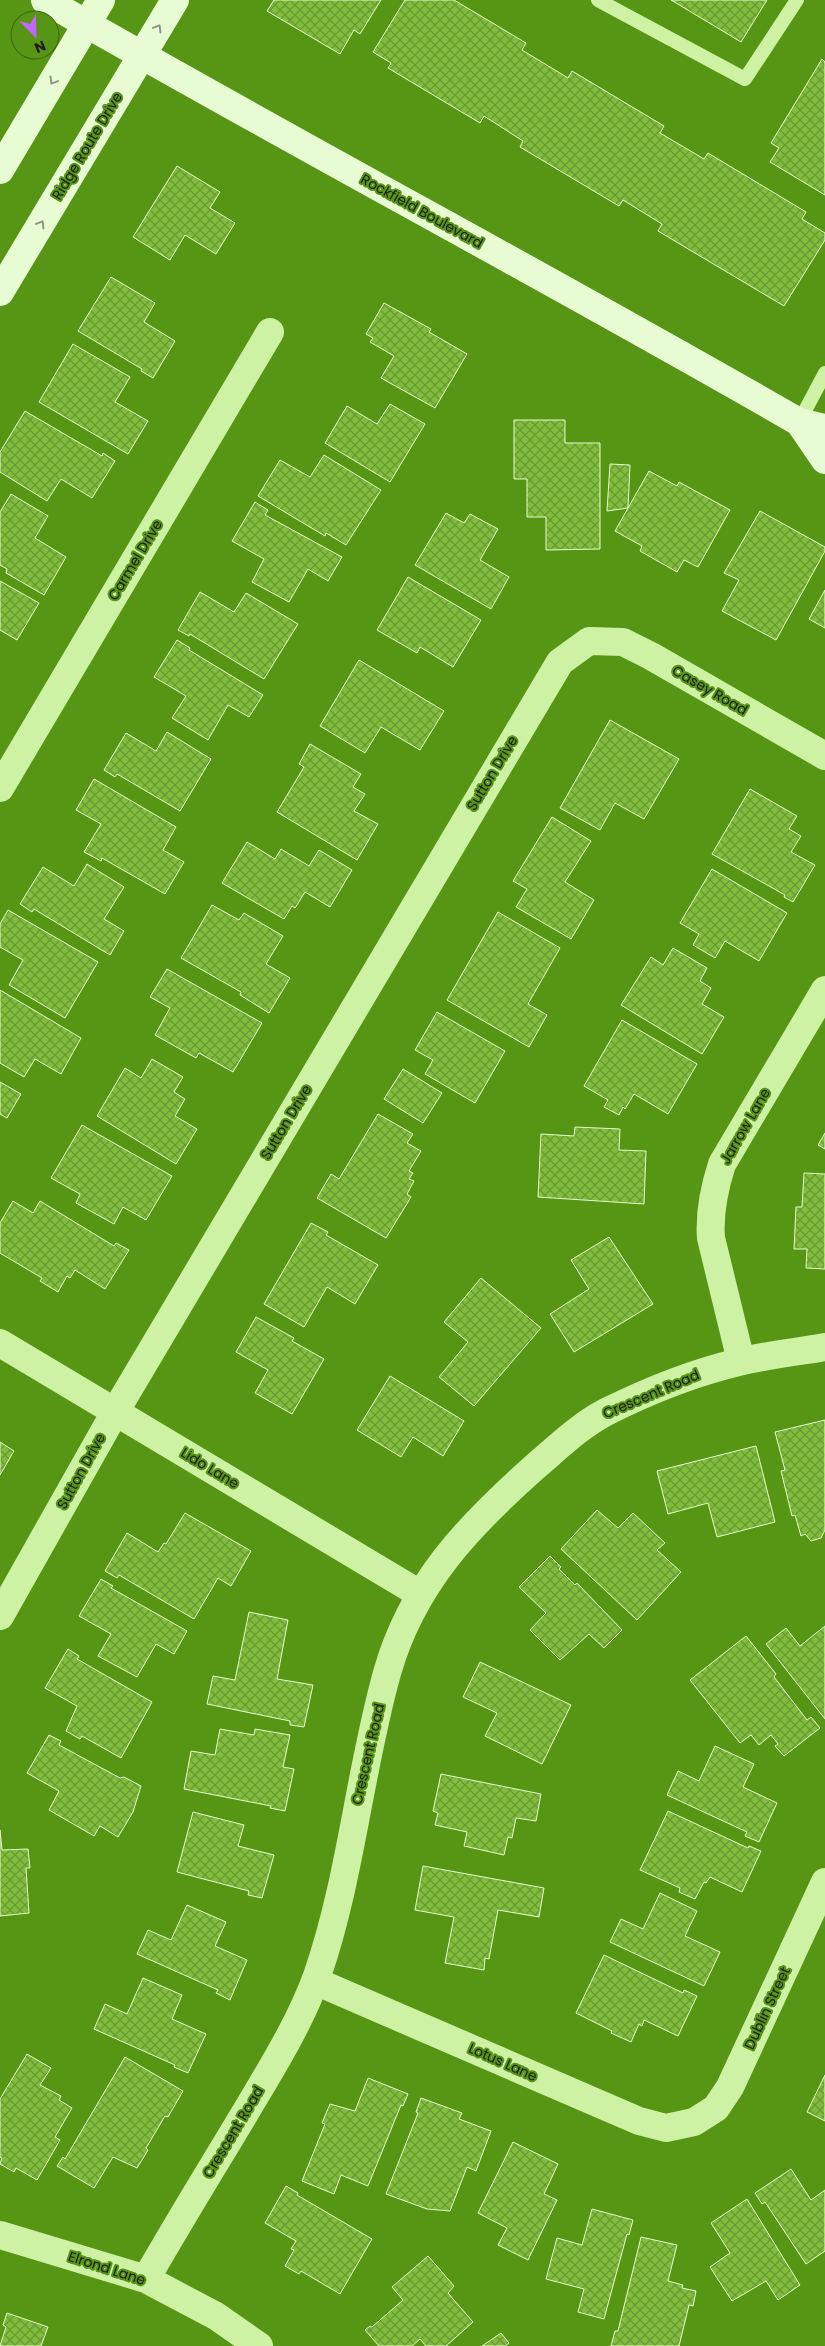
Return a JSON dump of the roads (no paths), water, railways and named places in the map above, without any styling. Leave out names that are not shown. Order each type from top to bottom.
[{"type":"main road","name":"Rockfield Boulevard","points":[[45,0],[799,422],[825,428]]},
{"type":"main road","points":[[0,170],[101,0]]},
{"type":"main road","name":"Ridge Route Drive","points":[[0,292],[175,0]]},
{"type":"main road","name":"Rockfield Boulevard","points":[[799,422],[825,460]]},
{"type":"street","name":"Carmel Drive","points":[[0,788],[270,332]]},
{"type":"street","name":"Casey Road","points":[[589,641],[623,642],[644,652],[825,756]]},
{"type":"street","name":"Sutton Drive","points":[[0,1616],[114,1412],[539,694],[560,662],[589,641]]},
{"type":"street","name":"Jarrow Lane","points":[[741,1361],[711,1238],[709,1218],[714,1190],[722,1164],[825,990]]},
{"type":"street","name":"Lido Lane","points":[[0,1343],[420,1594]]},
{"type":"street","name":"Crescent Road","points":[[146,2279],[288,2040],[315,1980],[331,1933],[363,1774],[387,1674],[400,1632],[420,1594],[459,1540],[500,1498],[560,1444],[603,1413],[695,1374],[741,1361],[825,1347]]},
{"type":"street","name":"Dublin Street","points":[[694,2122],[716,2108],[730,2087],[825,1882]]},
{"type":"street","name":"Lotus Lane","points":[[315,1980],[639,2122],[666,2128],[694,2122]]},
{"type":"street","name":"Elrond Lane","points":[[0,2235],[146,2279],[216,2316],[259,2346]]},
{"type":"lane","points":[[598,0],[745,80],[797,0]]},
{"type":"lane","points":[[799,422],[825,374]]}]
